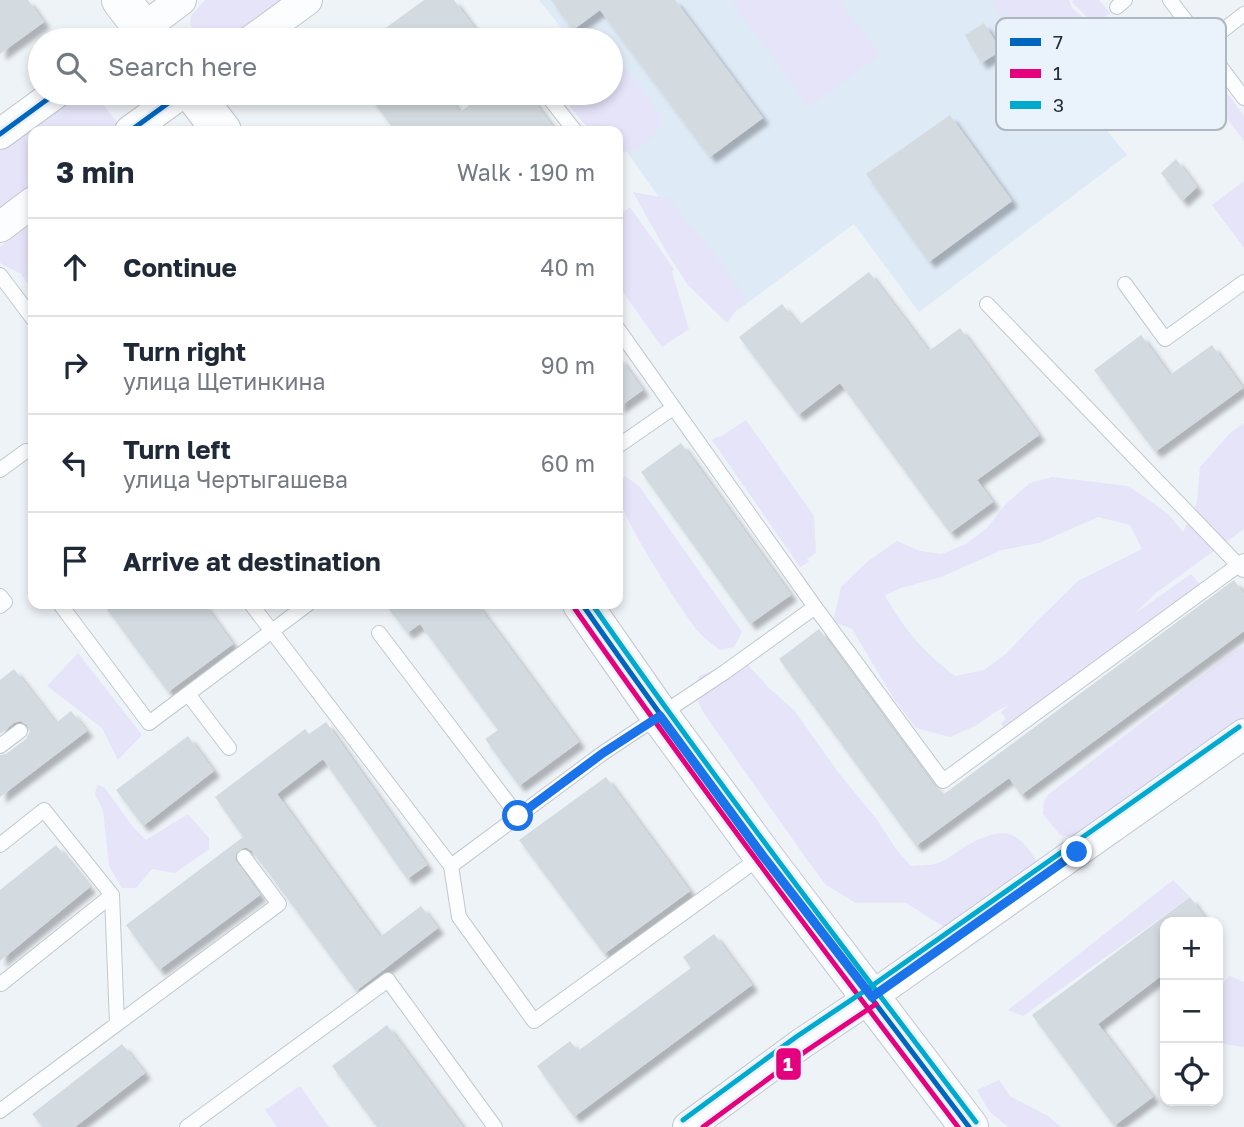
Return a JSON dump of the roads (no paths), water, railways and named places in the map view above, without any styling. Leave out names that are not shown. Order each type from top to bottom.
[{"type":"main road","points":[[202,105],[218,126]]},
{"type":"main road","points":[[585,609],[763,856],[969,1127]]},
{"type":"street","points":[[136,27],[181,0]]},
{"type":"street","points":[[268,28],[307,0]]},
{"type":"street","points":[[0,134],[40,105]]},
{"type":"street","points":[[137,126],[166,105]]},
{"type":"street","points":[[0,226],[28,206]]},
{"type":"street","points":[[688,1127],[801,1044],[872,997],[1244,734]]},
{"type":"lane","points":[[1170,0],[1184,18]]},
{"type":"lane","points":[[1226,28],[1244,14]]},
{"type":"lane","points":[[1226,74],[1244,98]]},
{"type":"lane","points":[[555,105],[571,126]]},
{"type":"lane","points":[[0,275],[28,312]]},
{"type":"lane","points":[[1125,284],[1165,339],[1244,282]]},
{"type":"lane","points":[[623,336],[815,607],[943,781],[1242,565],[987,303]]},
{"type":"lane","points":[[623,443],[673,408]]},
{"type":"lane","points":[[0,470],[26,451]]},
{"type":"lane","points":[[0,596],[5,603],[0,606]]},
{"type":"lane","points":[[451,866],[603,753],[815,607]]},
{"type":"lane","points":[[64,609],[149,723],[301,609]]},
{"type":"lane","points":[[255,609],[451,866],[459,917],[534,1021],[763,856]]},
{"type":"lane","points":[[379,633],[518,816]]},
{"type":"lane","points":[[188,694],[229,748]]},
{"type":"lane","points":[[0,746],[20,730]]},
{"type":"lane","points":[[0,845],[44,810],[112,895],[117,1024]]},
{"type":"lane","points":[[0,1111],[279,904],[244,857]]},
{"type":"lane","points":[[1,984],[112,895]]},
{"type":"lane","points":[[187,1127],[388,981],[495,1127]]}]
